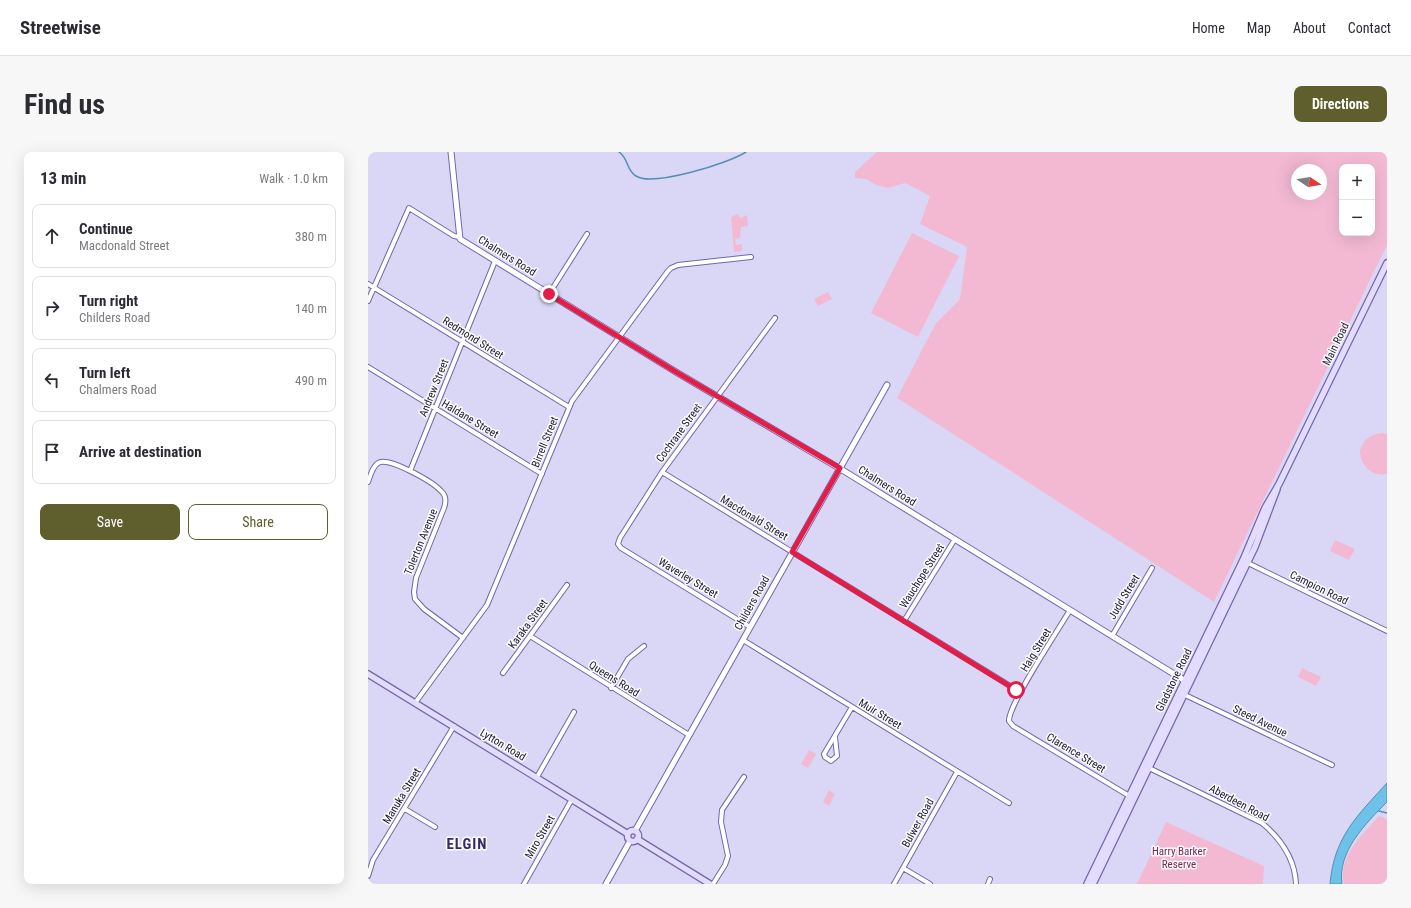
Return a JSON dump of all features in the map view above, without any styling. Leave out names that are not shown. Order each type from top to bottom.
[{"type":"main road","name":"Main Road","points":[[1303,435],[1387,263]]},
{"type":"main road","name":"Gladstone Road","points":[[1093,884],[1146,767],[1188,682],[1303,435]]},
{"type":"main road","name":"Lytton Road","points":[[368,674],[628,834]]},
{"type":"main road","name":"Gladstone Road","points":[[1087,884],[1132,798]]},
{"type":"main road","points":[[637,839],[638,833],[635,831],[628,834],[627,838],[630,841],[637,839],[710,884]]},
{"type":"street","points":[[451,152],[459,237]]},
{"type":"street","name":"Chalmers Road","points":[[374,287],[409,208],[454,236],[459,237],[495,261],[619,337],[840,468],[1188,682]]},
{"type":"street","points":[[549,294],[587,234]]},
{"type":"street","name":"Birrell Street","points":[[415,702],[487,604],[569,407],[619,337],[671,268],[678,265],[751,256]]},
{"type":"street","name":"Andrew Street","points":[[410,470],[495,261]]},
{"type":"street","name":"Redmond Street","points":[[368,284],[569,407]]},
{"type":"street","points":[[368,301],[374,287]]},
{"type":"street","name":"Cochrane Street","points":[[618,544],[620,538],[662,472],[775,318]]},
{"type":"street","name":"Haldane Street","points":[[368,367],[542,474]]},
{"type":"street","name":"Childers Road","points":[[635,831],[887,385]]},
{"type":"street","points":[[368,482],[376,465],[382,461],[410,470]]},
{"type":"street","name":"Tolerton Avenue","points":[[410,470],[442,491],[445,500],[444,508],[416,578],[414,586],[415,599],[424,610],[463,638]]},
{"type":"street","name":"Macdonald Street","points":[[662,472],[1020,692]]},
{"type":"street","name":"Wauchope Street","points":[[904,622],[955,539]]},
{"type":"street","name":"Waverley Street","points":[[618,544],[621,548],[750,627]]},
{"type":"street","name":"Campion Road","points":[[1245,561],[1387,631]]},
{"type":"street","name":"Judd Street","points":[[1112,636],[1152,568]]},
{"type":"street","name":"Karaka Street","points":[[503,673],[567,585]]},
{"type":"street","name":"Haig Street","points":[[1009,722],[1020,692],[1070,610]]},
{"type":"street","name":"Queens Road","points":[[530,636],[611,688],[689,735]]},
{"type":"street","name":"Muir Street","points":[[743,640],[1009,803]]},
{"type":"street","points":[[611,688],[628,659],[644,646]]},
{"type":"street","name":"Steed Avenue","points":[[1182,693],[1332,765]]},
{"type":"street","points":[[834,737],[837,756],[831,761],[825,757],[824,754],[834,737],[852,708]]},
{"type":"street","points":[[537,777],[574,712]]},
{"type":"street","name":"Clarence Street","points":[[1009,722],[1013,726],[1132,798]]},
{"type":"street","name":"Manuka Street","points":[[368,876],[373,860],[454,726]]},
{"type":"street","name":"Aberdeen Road","points":[[1146,767],[1262,823],[1274,834],[1287,852],[1296,884]]},
{"type":"street","name":"Bulwer Road","points":[[894,884],[957,772]]},
{"type":"street","points":[[713,884],[725,865],[728,856],[721,822],[722,810],[727,800],[744,777]]},
{"type":"street","name":"Miro Street","points":[[524,884],[572,799]]},
{"type":"street","points":[[405,809],[434,827]]},
{"type":"street","points":[[606,884],[630,841]]},
{"type":"street","points":[[903,868],[930,884]]},
{"type":"green space","points":[[877,152],[1387,152],[1387,245],[1214,602],[897,398],[936,323],[960,299],[967,247],[920,224],[930,196],[905,183],[888,188],[876,185],[866,179],[855,178],[855,172]]},
{"type":"green space","points":[[738,214],[740,218],[747,215],[748,226],[741,227],[740,238],[735,239],[736,245],[742,244],[742,251],[734,252],[731,217]]},
{"type":"green space","points":[[912,233],[959,256],[918,337],[871,313]]},
{"type":"green space","points":[[828,292],[832,299],[818,306],[814,299]]},
{"type":"green space","points":[[1382,433],[1387,434],[1387,474],[1376,474],[1365,466],[1362,461],[1360,451],[1368,438]]},
{"type":"green space","points":[[1335,540],[1355,549],[1349,560],[1330,551]]},
{"type":"green space","points":[[1302,668],[1321,677],[1316,686],[1298,677]]},
{"type":"green space","points":[[809,750],[816,754],[808,768],[801,764]]},
{"type":"green space","points":[[829,790],[835,794],[829,806],[823,802]]},
{"type":"green space","points":[[1379,816],[1387,819],[1387,884],[1344,884],[1344,865],[1348,855],[1359,838]]},
{"type":"green space","name":"Harry Barker Reserve","points":[[1166,822],[1264,866],[1263,884],[1137,884]]},
{"type":"water","points":[[1387,783],[1387,802],[1370,819],[1355,839],[1344,861],[1342,884],[1330,884],[1336,853],[1342,840],[1357,817]]},
{"type":"waterway","points":[[619,152],[633,174],[645,179],[674,176],[691,172],[724,162],[746,152]]},
{"type":"waterway","points":[[1379,811],[1387,813]]},
{"type":"district","name":"ELGIN","points":[[467,844]]},
{"type":"route","points":[[549,294],[676,372],[840,468],[792,552],[1016,690]]}]
